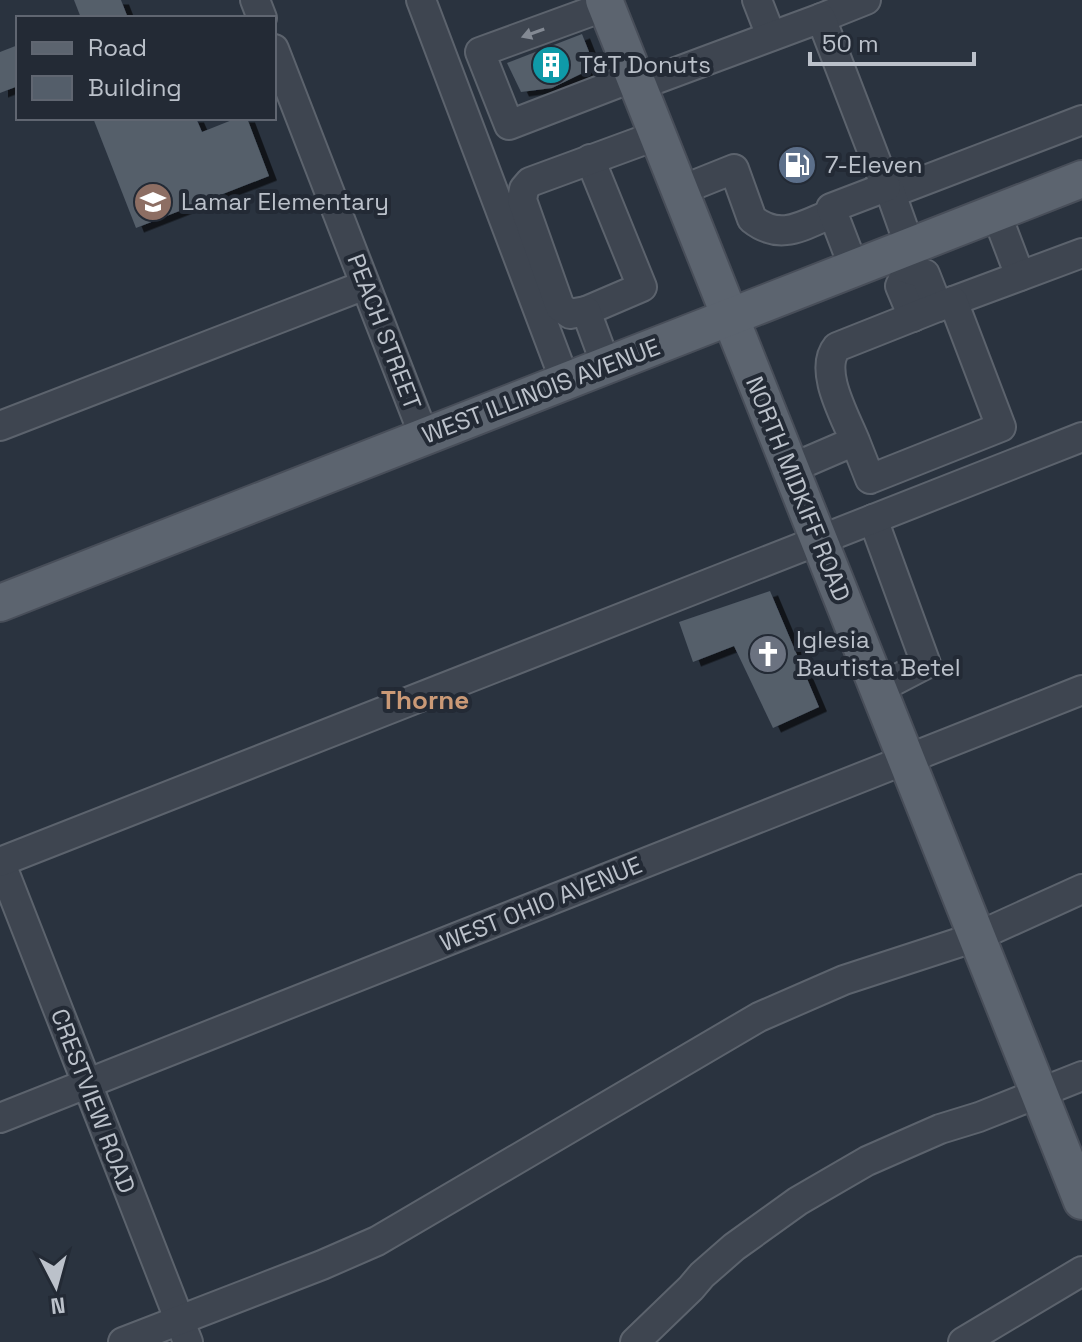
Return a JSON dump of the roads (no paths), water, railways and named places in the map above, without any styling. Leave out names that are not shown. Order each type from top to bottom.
[{"type":"main road","name":"NORTH MIDKIFF ROAD","points":[[605,3],[1082,1201]]},
{"type":"main road","name":"WEST ILLINOIS AVENUE","points":[[0,603],[854,268],[906,255],[996,213],[1082,179]]},
{"type":"street","points":[[421,0],[565,381]]},
{"type":"street","points":[[757,0],[771,36]]},
{"type":"street","points":[[605,3],[480,52],[509,125],[771,36],[866,0]]},
{"type":"street","points":[[821,18],[888,189],[906,255],[925,274],[934,309],[1001,427],[870,479],[831,379],[829,365],[837,347],[934,309],[1020,276],[1082,253]]},
{"type":"street","name":"PEACH STREET","points":[[276,54],[424,436]]},
{"type":"street","points":[[854,268],[831,208],[888,189],[894,192],[1082,120]]},
{"type":"street","points":[[590,159],[642,287],[586,311],[570,314],[560,307],[522,200],[524,189],[530,182],[590,159],[658,135]]},
{"type":"street","points":[[679,191],[734,169],[752,219],[774,230],[787,231],[833,213]]},
{"type":"street","points":[[996,213],[1020,276]]},
{"type":"street","points":[[0,426],[365,285]]},
{"type":"street","points":[[586,311],[606,365]]},
{"type":"street","points":[[0,862],[1082,437]]},
{"type":"street","points":[[790,469],[855,441]]},
{"type":"street","points":[[873,519],[926,664],[878,689]]},
{"type":"street","name":"WEST OHIO AVENUE","points":[[0,1118],[1082,690]]},
{"type":"street","name":"CRESTVIEW ROAD","points":[[0,862],[184,1331]]},
{"type":"street","points":[[123,1342],[184,1331],[377,1241],[759,1017],[844,980],[976,937],[1082,889]]},
{"type":"street","points":[[635,1342],[702,1275],[787,1208],[867,1161],[940,1129],[1082,1076]]},
{"type":"street","points":[[963,1342],[1082,1271]]},
{"type":"place","name":"T&T Donuts","points":[[551,65]]},
{"type":"place","name":"7-Eleven","points":[[797,165]]},
{"type":"place","name":"Lamar Elementary","points":[[153,202]]},
{"type":"place","name":"Iglesia Bautista Betel","points":[[768,654]]},
{"type":"district","name":"Thorne","points":[[425,700]]}]
